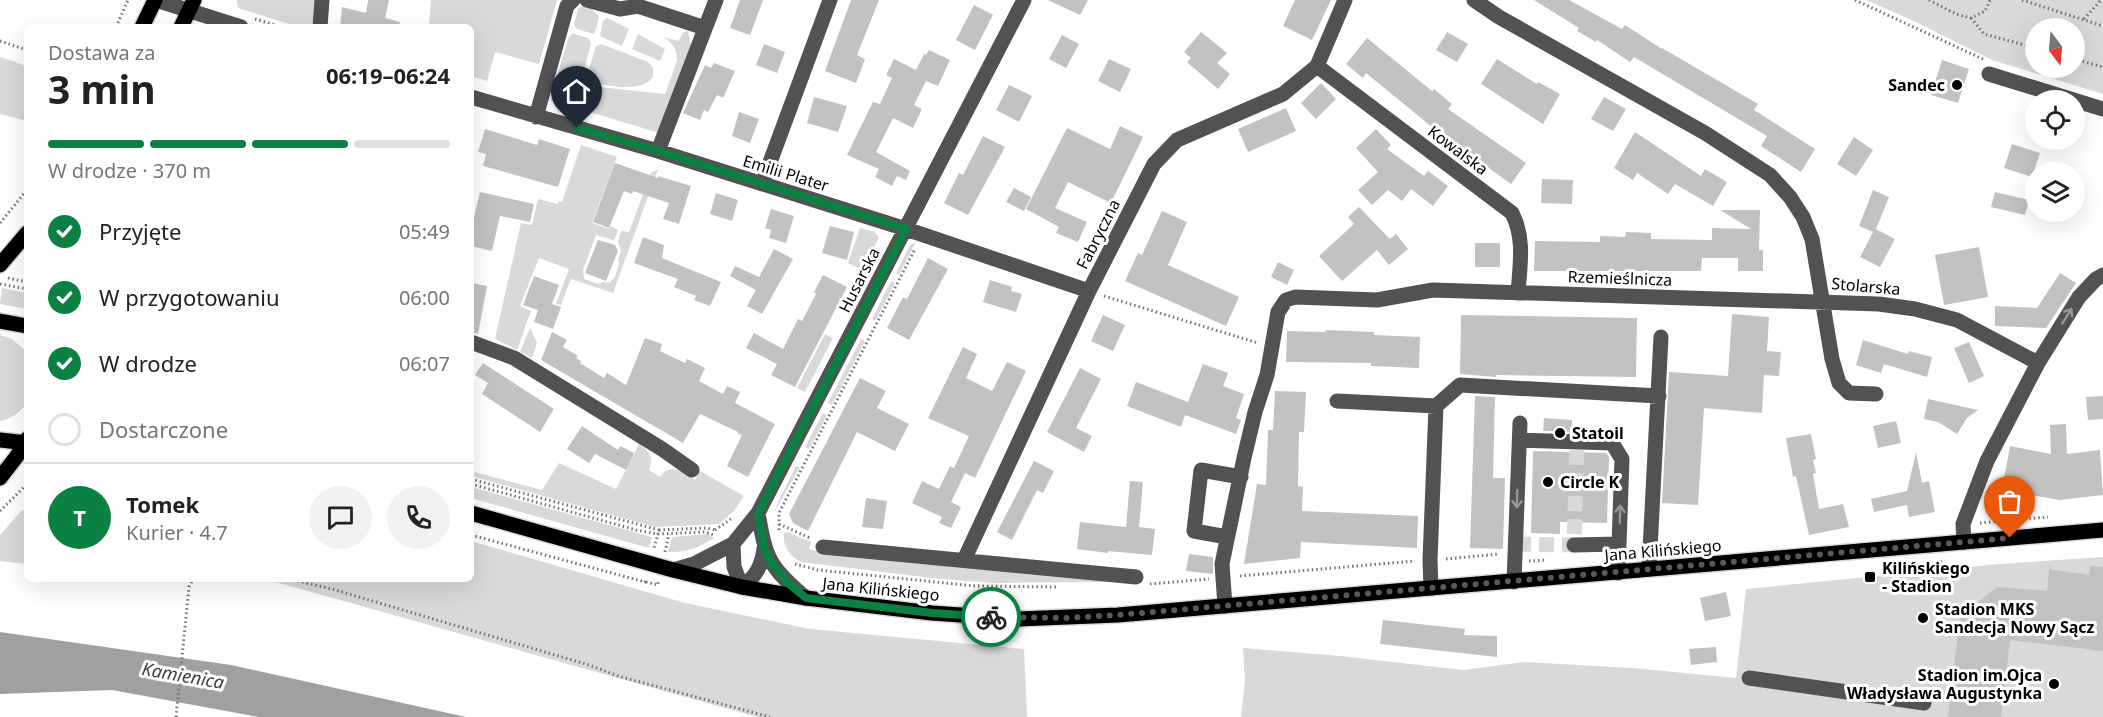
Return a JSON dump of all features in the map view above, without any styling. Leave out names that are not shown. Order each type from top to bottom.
[{"type":"main road","points":[[143,24],[155,0]]},
{"type":"main road","points":[[182,24],[191,6]]},
{"type":"main road","points":[[0,265],[24,237]]},
{"type":"main road","points":[[0,321],[24,325]]},
{"type":"main road","points":[[0,440],[24,442]]},
{"type":"main road","points":[[0,478],[24,445]]},
{"type":"main road","name":"Jana Kilińskiego","points":[[474,514],[650,564],[742,587],[806,598],[932,613],[1018,619],[1118,615],[2103,530]]},
{"type":"street","points":[[155,0],[191,6],[234,24]]},
{"type":"street","points":[[320,24],[322,0]]},
{"type":"street","points":[[536,117],[567,6],[573,0]]},
{"type":"street","points":[[587,0],[620,9],[638,6],[705,28]]},
{"type":"street","points":[[658,151],[716,0]]},
{"type":"street","points":[[762,184],[830,0]]},
{"type":"street","name":"Husarska","points":[[673,570],[694,564],[758,513],[1024,0]]},
{"type":"street","name":"Fabryczna","points":[[964,560],[1089,291],[1154,164],[1177,140],[1283,94],[1317,66],[1345,0]]},
{"type":"street","name":"Stolarska","points":[[1474,0],[1499,17],[1705,133],[1770,175],[1790,197],[1803,217],[1812,239],[1824,304],[1879,304],[1915,309],[1957,320],[2038,363]]},
{"type":"street","name":"Kowalska","points":[[1317,66],[1512,213],[1519,226],[1521,247],[1518,293]]},
{"type":"street","points":[[1991,69],[2103,109]]},
{"type":"street","name":"Emilii Plater","points":[[474,98],[658,151],[906,229],[1089,291]]},
{"type":"street","points":[[1964,542],[1963,524],[1987,461],[2038,363],[2079,297],[2103,275]]},
{"type":"street","name":"Rzemieślnicza","points":[[1271,348],[1278,312],[1286,300],[1295,297],[1377,300],[1433,290],[1798,301],[1824,304]]},
{"type":"street","points":[[1824,304],[1832,359],[1839,383],[1849,393],[1876,394]]},
{"type":"street","points":[[1649,569],[1661,337]]},
{"type":"street","points":[[474,343],[514,358],[692,470]]},
{"type":"street","points":[[1225,606],[1222,564],[1255,412],[1267,375],[1271,348]]},
{"type":"street","points":[[1337,401],[1436,406],[1460,385],[1659,396]]},
{"type":"street","points":[[1431,588],[1436,406]]},
{"type":"street","points":[[1514,582],[1520,423]]},
{"type":"street","points":[[1520,440],[1612,443],[1622,459],[1618,573]]},
{"type":"street","points":[[1227,537],[1194,531],[1201,470],[1241,477]]},
{"type":"street","points":[[758,513],[764,548],[777,571],[806,598]]},
{"type":"street","points":[[726,540],[742,587],[759,571],[764,548]]},
{"type":"street","points":[[1574,545],[1619,544]]},
{"type":"street","points":[[823,547],[1136,577]]},
{"type":"street","points":[[1749,678],[1924,703]]},
{"type":"path","points":[[117,24],[128,0]]},
{"type":"path","points":[[1855,0],[1991,69]]},
{"type":"path","points":[[1929,0],[1956,14],[1971,18],[1984,34],[2025,45]]},
{"type":"path","points":[[1971,18],[1985,11],[1990,0]]},
{"type":"path","points":[[2022,0],[2078,18]]},
{"type":"path","points":[[2085,19],[2101,0]]},
{"type":"path","points":[[2085,20],[2103,26]]},
{"type":"path","points":[[0,41],[24,49]]},
{"type":"path","points":[[2085,62],[2103,68]]},
{"type":"path","points":[[0,223],[24,194]]},
{"type":"path","points":[[780,537],[779,513],[918,244]]},
{"type":"path","points":[[0,276],[24,281]]},
{"type":"path","points":[[0,284],[24,288]]},
{"type":"path","points":[[1089,291],[1271,348]]},
{"type":"path","points":[[474,480],[658,532],[706,528],[715,530],[726,540]]},
{"type":"path","points":[[474,485],[636,530],[705,532],[726,540]]},
{"type":"path","points":[[0,511],[24,487]]},
{"type":"path","points":[[715,530],[735,517]]},
{"type":"path","points":[[779,524],[811,538],[823,547]]},
{"type":"path","points":[[474,535],[645,582],[658,532]]},
{"type":"path","points":[[1223,578],[1430,560],[1515,557],[1554,560]]},
{"type":"path","points":[[789,560],[796,565],[818,570]]},
{"type":"path","points":[[300,582],[578,662],[618,676],[770,717]]},
{"type":"path","points":[[176,717],[191,583]]},
{"type":"shaded area","points":[[237,0],[315,0],[312,24],[289,24],[238,8]]},
{"type":"shaded area","points":[[431,0],[557,0],[539,64],[495,52],[487,81],[474,77],[474,24],[429,24]]},
{"type":"shaded area","points":[[1866,0],[2103,0],[2103,94],[2051,78],[2085,78],[2085,18],[2025,18],[2025,70],[1992,60]]},
{"type":"shaded area","points":[[582,6],[592,9],[599,16],[593,34],[577,29],[574,25],[578,9]]},
{"type":"shaded area","points":[[607,18],[629,29],[622,46],[600,36],[603,21]]},
{"type":"shaded area","points":[[688,31],[691,46],[659,133],[551,100],[556,85],[560,83],[665,94],[677,61],[674,47],[663,37],[679,41],[683,32]]},
{"type":"shaded area","points":[[572,33],[588,38],[591,43],[582,78],[578,80],[562,78],[558,73]]},
{"type":"shaded area","points":[[638,34],[665,49],[660,61],[632,49]]},
{"type":"shaded area","points":[[601,44],[648,62],[653,68],[653,77],[648,82],[633,87],[591,82],[587,76],[596,46]]},
{"type":"shaded area","points":[[0,57],[24,65],[24,120],[0,114]]},
{"type":"shaded area","points":[[581,145],[617,157],[592,223],[609,229],[611,226],[618,230],[614,240],[596,235],[583,270],[584,279],[598,284],[609,283],[615,277],[621,250],[618,242],[621,231],[629,232],[651,173],[658,169],[613,293],[571,279],[561,305],[556,304],[569,269],[539,258],[520,306],[531,311],[517,350],[495,339],[521,223],[532,225],[538,199],[558,204],[559,201],[562,202]]},
{"type":"shaded area","points":[[860,228],[875,232],[879,237],[863,270],[848,263]]},
{"type":"shaded area","points":[[916,242],[899,275],[896,273],[910,245]]},
{"type":"shaded area","points":[[891,281],[895,283],[875,321],[872,319]]},
{"type":"shaded area","points":[[2,288],[24,292],[24,308],[0,304]]},
{"type":"shaded area","points":[[530,328],[537,343],[532,358],[520,352]]},
{"type":"shaded area","points":[[825,334],[833,338],[805,392],[797,388]]},
{"type":"shaded area","points":[[0,335],[12,339],[24,349],[24,407],[15,415],[0,421]]},
{"type":"shaded area","points":[[861,339],[865,341],[832,405],[828,403]]},
{"type":"shaded area","points":[[823,413],[827,415],[809,449],[805,447]]},
{"type":"shaded area","points":[[639,444],[650,455],[649,470],[660,477],[665,471],[673,469],[695,480],[700,471],[744,496],[734,511],[719,524],[655,527],[474,477],[474,472],[542,490],[559,463],[616,489]]},
{"type":"shaded area","points":[[796,466],[800,467],[774,513],[778,502]]},
{"type":"shaded area","points":[[474,488],[652,537],[649,548],[474,499]]},
{"type":"shaded area","points":[[24,510],[24,564],[0,561],[0,535]]},
{"type":"shaded area","points":[[789,532],[811,541],[809,549],[816,551],[1105,579],[1105,582],[997,583],[940,579],[801,562],[790,554],[786,546],[784,533]]},
{"type":"shaded area","points":[[708,534],[714,538],[698,547],[681,552],[668,552],[672,537]]},
{"type":"shaded area","points":[[474,542],[685,603],[810,629],[1024,649],[1027,717],[757,717],[276,582],[474,582]]},
{"type":"shaded area","name":"Stadion MKS Sandecja Nowy Sącz","points":[[2103,557],[2103,717],[1241,717],[1245,681],[1243,648],[1463,670],[1524,662],[1633,668],[1736,678],[1746,589],[2000,564]]},
{"type":"water","name":"Kamienica","points":[[0,632],[231,665],[466,717],[259,717],[112,690],[0,694]]},
{"type":"building","points":[[368,0],[389,0],[385,18],[400,22],[400,24],[340,24],[342,7],[366,13]]},
{"type":"building","points":[[740,0],[763,0],[750,35],[730,28]]},
{"type":"building","points":[[851,0],[879,0],[857,55],[865,59],[856,83],[825,71]]},
{"type":"building","points":[[1048,0],[1088,0],[1080,15]]},
{"type":"building","points":[[1295,0],[1331,0],[1312,40],[1283,26]]},
{"type":"building","points":[[1534,0],[1569,0],[1622,29],[1625,25],[1758,104],[1754,110],[1815,149],[1801,172],[1761,146],[1767,136],[1634,57],[1630,62],[1597,40],[1596,42],[1577,31],[1579,28]]},
{"type":"building","points":[[974,5],[993,15],[975,50],[956,40]]},
{"type":"building","points":[[1201,32],[1227,53],[1217,63],[1230,74],[1218,89],[1187,62],[1191,58],[1184,52]]},
{"type":"building","points":[[1447,32],[1468,44],[1457,62],[1436,50]]},
{"type":"building","points":[[1062,35],[1079,44],[1066,68],[1049,59]]},
{"type":"building","points":[[1367,38],[1432,91],[1434,89],[1452,104],[1448,109],[1526,163],[1511,184],[1432,127],[1366,73],[1363,78],[1346,64]]},
{"type":"building","points":[[764,44],[785,52],[777,73],[756,65]]},
{"type":"building","points":[[929,50],[950,60],[938,86],[926,81],[914,105],[922,109],[913,128],[893,118],[876,152],[910,171],[906,180],[897,176],[892,186],[875,177],[879,169],[847,155],[873,102],[880,104],[892,78],[886,75],[894,59],[916,70],[924,54],[926,55]]},
{"type":"building","points":[[1109,59],[1131,69],[1120,92],[1098,81]]},
{"type":"building","points":[[1497,59],[1537,84],[1538,82],[1560,94],[1543,124],[1481,84]]},
{"type":"building","points":[[1942,60],[1969,69],[1958,103],[1931,95]]},
{"type":"building","points":[[714,63],[735,71],[723,98],[717,95],[708,112],[704,110],[700,120],[683,113],[705,65],[711,68]]},
{"type":"building","points":[[1321,83],[1336,99],[1316,119],[1301,103]]},
{"type":"building","points":[[1009,85],[1032,96],[1019,122],[996,110]]},
{"type":"building","points":[[814,97],[847,106],[838,132],[807,123]]},
{"type":"building","points":[[1604,97],[1626,109],[1613,131],[1591,119]]},
{"type":"building","points":[[1286,108],[1296,131],[1248,152],[1238,129]]},
{"type":"building","points":[[739,112],[759,119],[750,143],[732,136]]},
{"type":"building","points":[[1120,126],[1143,137],[1111,203],[1068,182],[1055,208],[1087,222],[1078,242],[1056,233],[1059,227],[1026,209],[1067,128],[1110,149]]},
{"type":"building","points":[[485,129],[537,145],[539,139],[570,149],[558,187],[483,166],[486,154],[478,152]]},
{"type":"building","points":[[1376,129],[1391,145],[1387,149],[1424,176],[1428,171],[1448,186],[1433,206],[1411,189],[1402,201],[1388,190],[1372,205],[1358,190],[1378,172],[1356,148]]},
{"type":"building","points":[[1635,132],[1701,176],[1705,169],[1727,182],[1713,206],[1675,184],[1668,194],[1637,173],[1633,180],[1614,168]]},
{"type":"building","points":[[983,136],[1005,147],[968,215],[944,203],[959,173],[963,175]]},
{"type":"building","points":[[1854,137],[1873,150],[1856,176],[1837,164]]},
{"type":"building","points":[[2012,144],[2040,153],[2037,162],[2025,162],[2025,175],[2004,168]]},
{"type":"building","points":[[615,163],[658,178],[658,176],[691,186],[679,224],[663,219],[669,203],[633,191],[632,194],[624,191],[609,228],[593,222]]},
{"type":"building","points":[[1542,179],[1573,180],[1572,204],[1541,203]]},
{"type":"building","points":[[1014,188],[1031,197],[1024,211],[1006,202]]},
{"type":"building","points":[[1873,190],[1889,197],[1876,229],[1895,239],[1880,267],[1860,257],[1873,232],[1859,226]]},
{"type":"building","points":[[480,192],[534,204],[530,222],[500,216],[492,251],[474,247],[474,217]]},
{"type":"building","points":[[1995,192],[2025,199],[2025,215],[1991,207]]},
{"type":"building","points":[[716,193],[738,200],[732,221],[710,214]]},
{"type":"building","points":[[1359,207],[1390,239],[1396,234],[1408,249],[1389,265],[1377,250],[1342,281],[1319,256],[1354,224],[1348,217]]},
{"type":"building","points":[[771,209],[794,216],[786,243],[769,238],[771,230],[765,228]]},
{"type":"building","points":[[1720,210],[1760,210],[1759,250],[1763,250],[1763,271],[1738,271],[1738,258],[1702,258],[1701,271],[1534,271],[1535,241],[1600,242],[1600,236],[1625,237],[1626,232],[1651,233],[1651,239],[1712,240],[1712,228],[1751,229]]},
{"type":"building","points":[[1162,211],[1187,222],[1168,265],[1239,297],[1226,326],[1125,281],[1138,253],[1142,255]]},
{"type":"building","points":[[830,226],[854,232],[847,260],[822,253]]},
{"type":"building","points":[[643,237],[664,245],[662,258],[721,282],[710,306],[694,300],[696,296],[674,287],[678,279],[634,263]]},
{"type":"building","points":[[598,240],[615,245],[618,251],[606,281],[585,273]]},
{"type":"building","points":[[1475,243],[1500,243],[1500,267],[1475,267]]},
{"type":"building","points":[[1979,247],[1988,297],[1944,305],[1935,255]]},
{"type":"building","points":[[774,249],[793,259],[762,314],[747,306],[756,290],[730,276],[735,266],[759,277]]},
{"type":"building","points":[[928,258],[948,269],[909,340],[887,328],[903,297],[907,299]]},
{"type":"building","points":[[1278,262],[1294,270],[1287,285],[1271,277]]},
{"type":"building","points":[[2060,273],[2076,283],[2046,328],[1995,326],[1995,306],[2037,308]]},
{"type":"building","points":[[823,275],[847,287],[795,387],[771,375],[777,364],[746,348],[754,333],[783,349],[798,319],[802,321]]},
{"type":"building","points":[[534,276],[559,285],[552,304],[561,307],[553,329],[534,322],[538,310],[523,305]]},
{"type":"building","points":[[990,280],[1012,287],[1011,291],[1022,294],[1016,312],[983,302]]},
{"type":"building","points":[[474,284],[487,286],[478,334],[474,333]]},
{"type":"building","points":[[1732,314],[1769,317],[1767,351],[1781,352],[1779,376],[1764,375],[1762,413],[1704,408],[1698,505],[1662,503],[1669,372],[1728,376]]},
{"type":"building","points":[[1103,315],[1125,325],[1113,351],[1091,341]]},
{"type":"building","points":[[1461,315],[1637,318],[1636,377],[1496,375],[1496,377],[1460,374]]},
{"type":"building","points":[[1326,330],[1420,337],[1419,368],[1371,366],[1371,363],[1286,362],[1287,331],[1325,332]]},
{"type":"building","points":[[552,332],[567,340],[563,347],[578,356],[576,358],[581,361],[580,363],[604,378],[607,373],[626,385],[645,338],[662,344],[660,351],[685,363],[687,359],[705,368],[699,381],[723,394],[727,386],[740,392],[735,403],[775,424],[748,477],[727,466],[742,435],[738,432],[700,414],[683,443],[541,360]]},
{"type":"building","points":[[1863,340],[1908,354],[1909,351],[1932,357],[1927,377],[1884,364],[1881,373],[1856,365]]},
{"type":"building","points":[[1969,342],[1984,376],[1969,383],[1954,348]]},
{"type":"building","points":[[963,347],[977,354],[966,378],[992,391],[1007,362],[1026,371],[975,478],[965,473],[951,502],[961,507],[951,528],[939,523],[942,517],[912,503],[922,481],[939,489],[950,466],[954,468],[969,436],[928,418]]},
{"type":"building","points":[[483,363],[554,409],[540,432],[482,394],[488,383],[475,375]]},
{"type":"building","points":[[1203,364],[1228,373],[1223,386],[1244,394],[1236,418],[1241,420],[1236,434],[1185,415],[1181,427],[1127,406],[1136,382],[1188,402]]},
{"type":"building","points":[[1080,368],[1101,379],[1076,428],[1092,436],[1084,452],[1047,432]]},
{"type":"building","points":[[860,378],[886,391],[877,408],[909,424],[895,451],[857,432],[808,531],[793,523],[789,514]]},
{"type":"building","points":[[1275,391],[1306,392],[1304,432],[1299,432],[1298,486],[1303,487],[1302,511],[1418,516],[1417,548],[1301,542],[1300,558],[1244,564],[1257,484],[1266,485],[1268,430],[1273,430]]},
{"type":"building","points":[[1475,396],[1495,397],[1493,478],[1505,478],[1503,549],[1470,548]]},
{"type":"building","points":[[2103,396],[2103,419],[2088,420],[2086,397]]},
{"type":"building","points":[[1928,399],[1978,410],[1967,418],[1957,434],[1938,422],[1924,419]]},
{"type":"building","points":[[1544,418],[1572,420],[1572,426],[1578,426],[1578,432],[1543,431]]},
{"type":"building","points":[[1896,421],[1901,443],[1878,448],[1873,426]]},
{"type":"building","points":[[2066,424],[2067,454],[2100,450],[2103,495],[2060,500],[2002,490],[2010,446],[2051,454],[2050,425]]},
{"type":"building","points":[[582,426],[618,450],[620,446],[634,453],[626,470],[595,454],[589,463],[567,449]]},
{"type":"building","points":[[1811,434],[1816,459],[1813,460],[1816,473],[1813,474],[1819,509],[1843,504],[1849,527],[1809,535],[1796,476],[1793,477],[1786,438]]},
{"type":"building","points":[[1533,451],[1606,453],[1609,457],[1607,523],[1560,522],[1560,534],[1531,533]]},
{"type":"building","points":[[1916,452],[1922,483],[1929,481],[1935,512],[1909,517],[1907,505],[1874,512],[1871,499],[1907,491]]},
{"type":"building","points":[[1034,461],[1054,471],[1043,493],[1037,490],[1012,540],[997,532]]},
{"type":"building","points":[[1130,481],[1143,482],[1139,527],[1155,529],[1152,555],[1077,549],[1080,522],[1126,527]]},
{"type":"building","points":[[866,498],[887,501],[883,529],[862,527]]},
{"type":"building","points":[[1189,554],[1213,557],[1213,574],[1186,571]]},
{"type":"building","points":[[2090,566],[2103,567],[2103,651],[2010,640],[2001,717],[1948,717],[1960,616],[1997,587],[2047,591],[2049,569],[2089,575]]},
{"type":"building","points":[[1726,592],[1731,616],[1705,621],[1700,598]]},
{"type":"building","points":[[1383,620],[1465,629],[1464,635],[1497,636],[1497,657],[1380,644]]},
{"type":"building","points":[[1716,647],[1717,662],[1691,665],[1689,649]]},
{"type":"tunnel","points":[[1516,544],[1574,545],[1577,442]]},
{"type":"way so far","points":[[991,617],[1018,619],[1118,615],[2010,538]]},
{"type":"place","name":"Sandec","points":[[1957,85]]},
{"type":"place","name":"Statoil","points":[[1560,433]]},
{"type":"place","name":"Circle K","points":[[1548,482]]},
{"type":"place","name":"Kilińskiego - Stadion","points":[[1870,577]]},
{"type":"place","name":"Stadion MKS Sandecja Nowy Sącz","points":[[1923,618]]},
{"type":"place","name":"Stadion im.Ojca Władysława Augustynka","points":[[2054,684]]},
{"type":"route","points":[[577,128],[906,229],[758,513],[764,548],[777,571],[806,598],[932,613],[991,617]]}]
